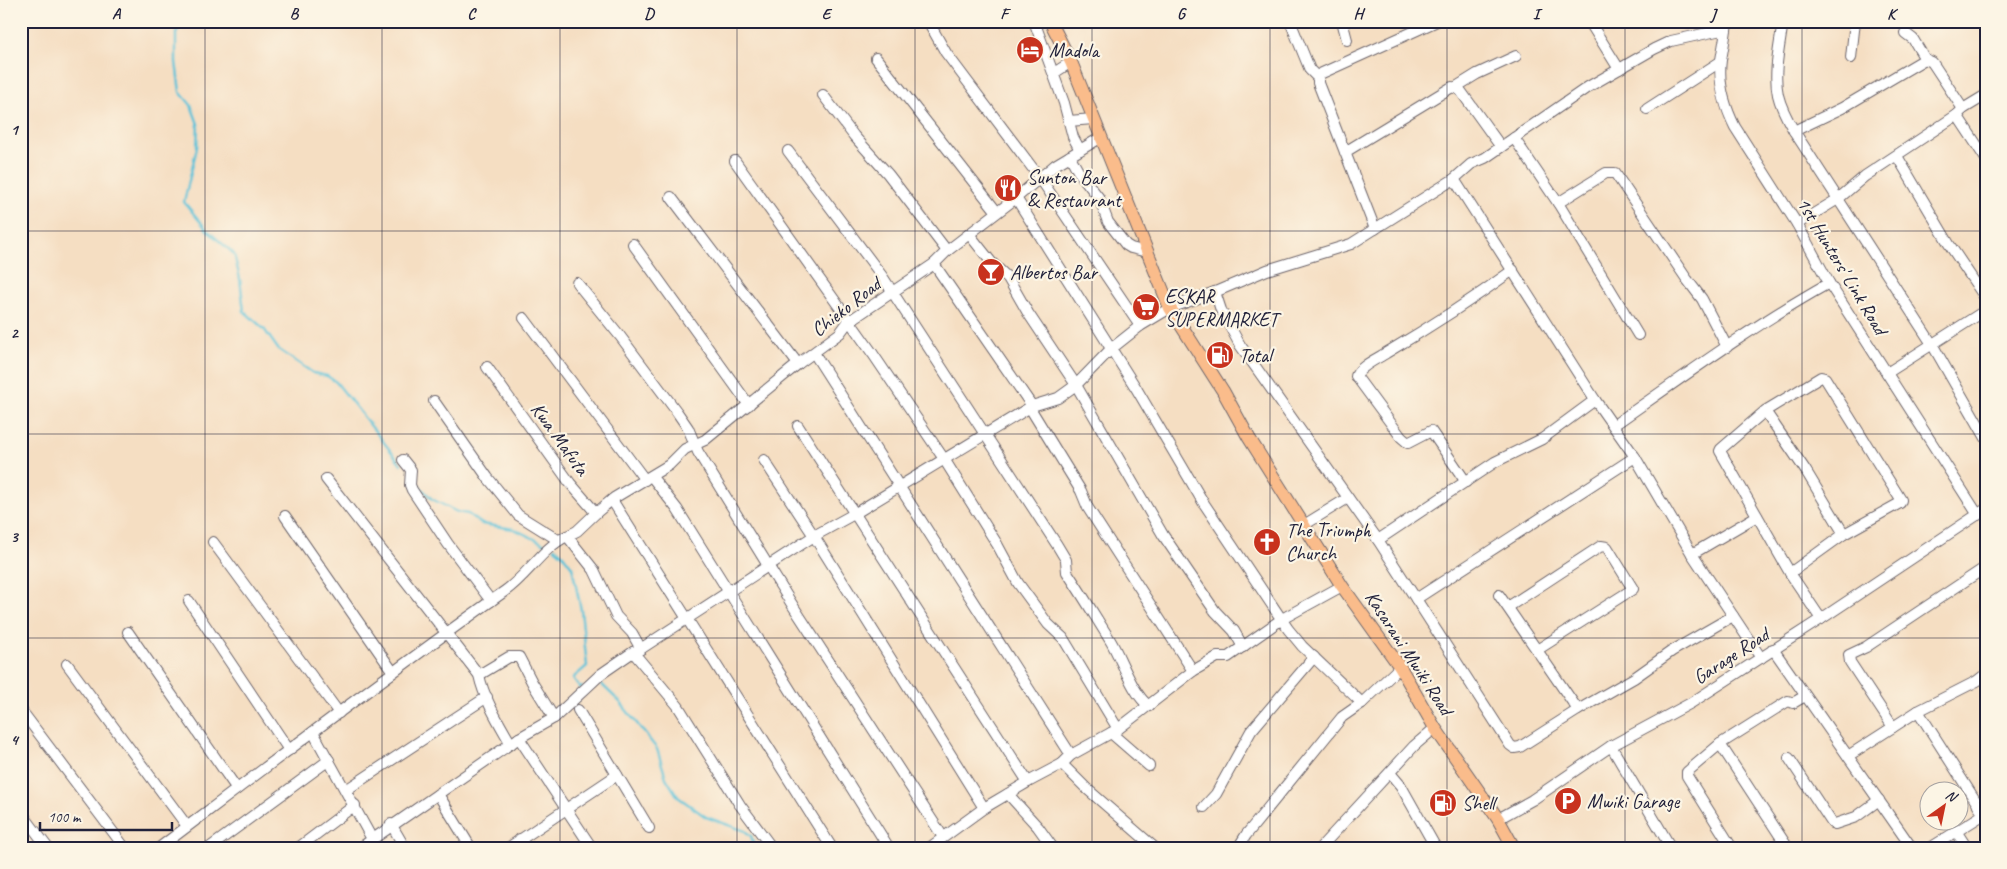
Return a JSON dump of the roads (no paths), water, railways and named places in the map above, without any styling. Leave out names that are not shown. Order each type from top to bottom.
[{"type":"main road","name":"Kasarani Mwiki Road","points":[[1050,21],[1070,62],[1170,308],[1342,586],[1400,667],[1435,728],[1498,819],[1514,848]]},
{"type":"street","points":[[928,21],[946,53],[1040,178],[1140,326]]},
{"type":"street","points":[[1034,21],[1054,73],[1073,137],[1080,150]]},
{"type":"street","points":[[1290,21],[1307,65],[1318,78],[1318,83],[1375,228]]},
{"type":"street","points":[[1342,21],[1347,40]]},
{"type":"street","points":[[1318,78],[1320,74],[1437,21]]},
{"type":"street","points":[[1589,21],[1619,69]]},
{"type":"street","points":[[1783,21],[1777,75],[1778,94],[1783,110],[1794,131],[1932,344],[1986,438]]},
{"type":"street","points":[[1851,58],[1855,21]]},
{"type":"street","points":[[360,848],[391,824],[515,741],[554,718],[602,674],[637,650],[814,536],[854,514],[1031,407],[1058,398],[1076,386],[1111,349],[1140,326],[1170,308],[1215,292],[1267,270],[1351,244],[1454,179],[1471,164],[1485,158],[1588,86],[1671,41],[1727,25]]},
{"type":"street","name":"1st Hunters' Link Road","points":[[1727,25],[1720,62],[1723,94],[1727,112],[1739,135],[1797,224],[1829,283],[1886,373],[1982,512]]},
{"type":"street","points":[[1905,33],[1913,39],[1925,59],[1932,62],[1986,159]]},
{"type":"street","points":[[1046,53],[1062,46]]},
{"type":"street","points":[[1345,152],[1437,95],[1516,56]]},
{"type":"street","points":[[876,58],[996,212]]},
{"type":"street","points":[[1794,131],[1842,108],[1925,59]]},
{"type":"street","points":[[1054,73],[1070,62]]},
{"type":"street","points":[[1648,109],[1720,62]]},
{"type":"street","points":[[1456,87],[1501,147]]},
{"type":"street","points":[[823,95],[854,136],[888,174],[947,251]]},
{"type":"street","points":[[1797,224],[1838,199],[1865,176],[1986,95]]},
{"type":"street","points":[[1069,121],[1093,119]]},
{"type":"street","name":"Chieko Road","points":[[612,500],[669,465],[685,448],[705,440],[798,364],[840,333],[848,322],[934,264],[947,251],[1016,198],[1055,165],[1100,138]]},
{"type":"street","points":[[1514,138],[1558,203],[1638,334]]},
{"type":"street","points":[[788,151],[882,276],[986,434],[1066,560],[1067,572],[1111,642],[1134,688],[1144,703],[1149,706]]},
{"type":"street","points":[[1070,156],[1078,171],[1099,198],[1108,222],[1126,245],[1147,252]]},
{"type":"street","points":[[1897,156],[1949,244],[1986,299]]},
{"type":"street","points":[[735,161],[848,322],[873,354],[944,459],[997,544],[1018,583],[1048,624],[1063,638],[1114,731],[1148,766]]},
{"type":"street","points":[[1558,203],[1606,173],[1615,173],[1702,299],[1727,346]]},
{"type":"street","points":[[1454,179],[1596,400],[1636,456],[1692,554],[1761,658]]},
{"type":"street","points":[[672,197],[798,364]]},
{"type":"street","points":[[1016,198],[1111,349],[1203,502],[1282,619],[1302,646],[1362,703]]},
{"type":"street","points":[[968,234],[992,263],[1008,278],[1028,313],[1076,386],[1163,535],[1214,611],[1234,631],[1243,647]]},
{"type":"street","points":[[633,244],[748,404]]},
{"type":"street","points":[[934,264],[1031,407],[1081,491],[1088,508],[1193,671]]},
{"type":"street","points":[[1466,482],[1431,431],[1408,443],[1401,438],[1356,376],[1356,373],[1426,329],[1513,270]]},
{"type":"street","points":[[577,283],[688,428],[698,452],[770,565],[793,606],[943,837]]},
{"type":"street","points":[[1614,425],[1727,346],[1798,300],[1829,283]]},
{"type":"street","points":[[1215,292],[1221,310],[1240,345],[1378,540],[1514,748],[1520,748],[1578,710],[1634,678],[1672,651],[1733,616]]},
{"type":"street","points":[[1886,373],[1986,310]]},
{"type":"street","points":[[524,318],[648,478],[677,509],[889,848]]},
{"type":"street","points":[[814,353],[1071,755]]},
{"type":"street","name":"Kwa Mafuta","points":[[487,366],[570,484],[596,513]]},
{"type":"street","points":[[1790,573],[1844,534],[1900,503],[1900,500],[1825,378],[1821,377],[1765,411],[1720,451],[1790,573],[1821,619]]},
{"type":"street","points":[[1378,540],[1495,462],[1542,439],[1596,400]]},
{"type":"street","points":[[434,401],[488,478],[518,515],[594,570],[616,616],[637,639],[637,650],[678,706],[740,806],[772,848]]},
{"type":"street","points":[[1765,411],[1806,471],[1844,534]]},
{"type":"street","points":[[798,426],[1028,782]]},
{"type":"street","points":[[1416,598],[1636,456]]},
{"type":"street","points":[[403,460],[411,470],[410,482],[412,490],[448,544],[491,601]]},
{"type":"street","points":[[764,460],[814,536],[984,808]]},
{"type":"street","points":[[326,478],[479,675],[487,697],[515,741],[566,808],[592,848]]},
{"type":"street","points":[[1304,525],[1348,498]]},
{"type":"street","points":[[159,848],[393,672],[508,589],[557,542],[577,531],[612,500],[832,848]]},
{"type":"street","name":"Garage Road","points":[[1498,819],[1532,800],[1611,746],[1691,703],[1982,512]]},
{"type":"street","points":[[285,516],[393,672]]},
{"type":"street","points":[[1692,554],[1757,516]]},
{"type":"street","points":[[213,542],[339,713]]},
{"type":"street","points":[[1508,607],[1601,546],[1607,547],[1633,589],[1538,650]]},
{"type":"street","points":[[1893,727],[1850,662],[1849,655],[1866,648],[1986,567]]},
{"type":"street","points":[[929,848],[984,808],[1062,764],[1071,755],[1114,731],[1193,671],[1217,657],[1228,657],[1282,619],[1342,586]]},
{"type":"street","points":[[1499,595],[1578,710]]},
{"type":"street","points":[[189,601],[289,750]]},
{"type":"street","points":[[128,632],[237,788]]},
{"type":"street","points":[[1773,649],[1912,848]]},
{"type":"street","points":[[479,675],[500,661],[509,657],[519,657],[554,718]]},
{"type":"street","points":[[1204,807],[1216,794],[1251,731],[1314,657]]},
{"type":"street","points":[[67,664],[187,826]]},
{"type":"street","points":[[1238,848],[1342,717],[1362,703],[1400,667]]},
{"type":"street","points":[[1848,756],[1918,711],[1977,681],[1986,674]]},
{"type":"street","points":[[1732,848],[1687,776],[1687,772],[1689,768],[1720,744],[1788,701],[1793,703],[1805,696]]},
{"type":"street","points":[[346,790],[487,697]]},
{"type":"street","points":[[21,710],[125,848]]},
{"type":"street","points":[[578,710],[649,828]]},
{"type":"street","points":[[1918,711],[1985,813],[1970,822]]},
{"type":"street","points":[[1320,848],[1414,746],[1435,728]]},
{"type":"street","points":[[313,732],[372,838]]},
{"type":"street","points":[[1720,744],[1788,848]]},
{"type":"street","points":[[1611,746],[1672,848]]},
{"type":"street","points":[[1789,758],[1832,823],[1836,824],[1856,817],[1879,800]]},
{"type":"street","points":[[209,848],[329,760]]},
{"type":"street","points":[[1062,764],[1086,788],[1155,848]]},
{"type":"street","points":[[1390,773],[1401,786],[1436,848]]},
{"type":"street","points":[[508,848],[523,844],[566,808],[617,775]]},
{"type":"street","points":[[438,794],[471,848]]},
{"type":"street","points":[[1008,794],[1038,827],[1053,848]]},
{"type":"street","points":[[298,848],[355,805]]},
{"type":"street","points":[[21,812],[48,848]]},
{"type":"street","points":[[391,824],[405,848]]},
{"type":"street","points":[[1930,848],[1954,832]]},
{"type":"street","points":[[1957,832],[1967,848]]},
{"type":"waterway","points":[[183,21],[176,33],[176,62],[180,92],[191,105],[198,124],[197,147],[184,202],[208,231],[234,254],[240,279],[244,311],[264,329],[278,349],[313,373],[327,376],[336,382],[401,464]]},
{"type":"waterway","points":[[414,480],[432,499],[457,512],[468,514],[482,524],[514,529],[547,545]]},
{"type":"waterway","points":[[555,548],[572,567],[581,610],[587,666],[573,678],[580,688],[582,687]]},
{"type":"waterway","points":[[597,680],[620,702],[657,749],[666,778],[678,797],[706,817],[745,831],[751,836],[755,848]]},
{"type":"place","name":"Madola","points":[[1030,50]]},
{"type":"place","name":"Sunton Bar & Restaurant","points":[[1008,188]]},
{"type":"place","name":"Albertos Bar","points":[[991,272]]},
{"type":"place","name":"ESKAR SUPERMARKET","points":[[1146,307]]},
{"type":"place","name":"Total","points":[[1220,355]]},
{"type":"place","name":"The Triumph Church","points":[[1267,542]]},
{"type":"place","name":"Mwiki Garage","points":[[1568,801]]},
{"type":"place","name":"Shell","points":[[1443,803]]}]
